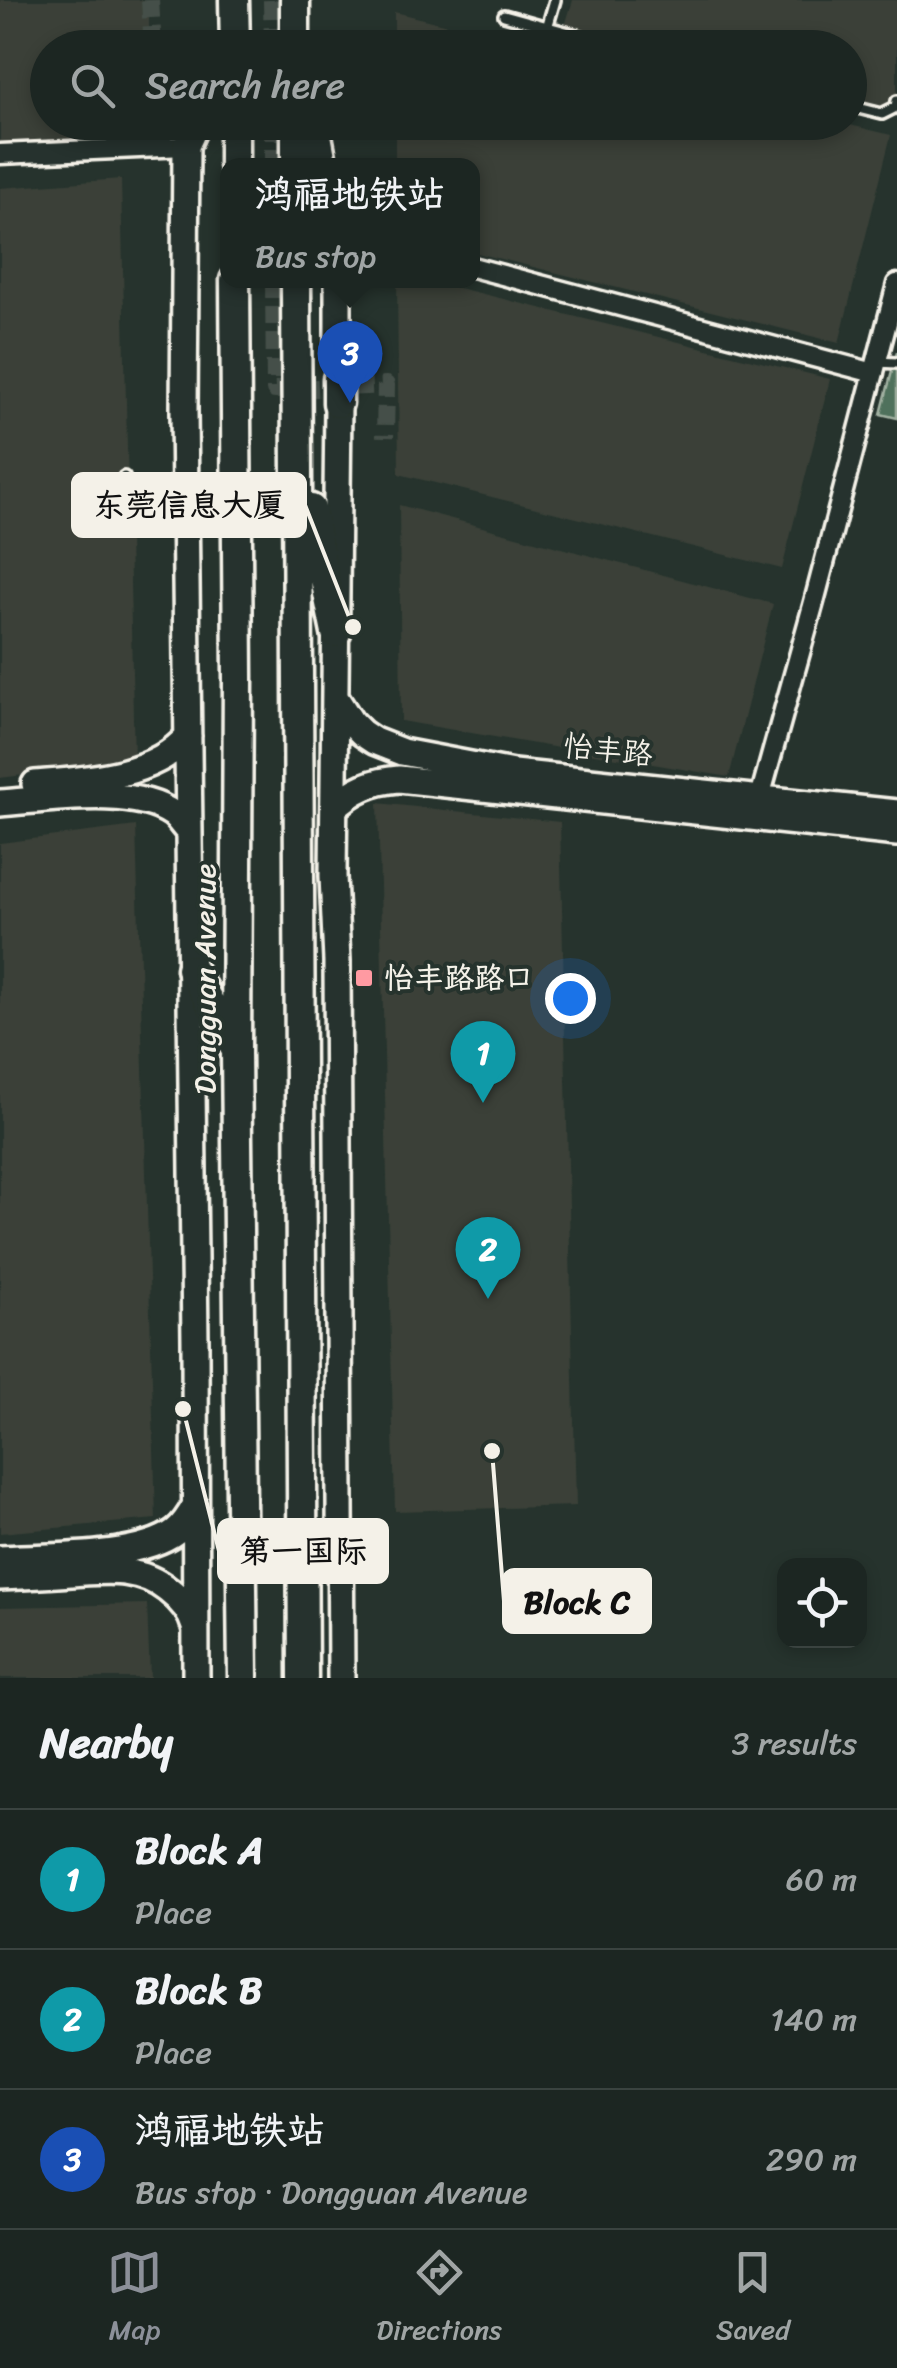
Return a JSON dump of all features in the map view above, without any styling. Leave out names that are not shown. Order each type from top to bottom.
[{"type":"main road","points":[[234,0],[234,30]]},
{"type":"main road","points":[[192,140],[184,421],[196,1678]]},
{"type":"main road","name":"Dongguan Avenue","points":[[235,288],[236,1051],[243,1678]]},
{"type":"main road","points":[[296,288],[302,1678]]},
{"type":"main road","points":[[338,288],[334,807],[341,1678]]},
{"type":"main road","points":[[297,434],[336,633]]},
{"type":"main road","name":"怡丰路","points":[[335,698],[362,732],[402,752],[512,773],[897,832]]},
{"type":"main road","points":[[0,786],[101,779],[162,758],[178,749],[188,736]]},
{"type":"main road","name":"怡丰路","points":[[334,807],[357,789],[399,779],[757,809],[897,814]]},
{"type":"main road","points":[[0,803],[119,796],[172,814],[189,832]]},
{"type":"main road","points":[[190,970],[236,1051]]},
{"type":"main road","points":[[0,1559],[143,1548],[176,1530],[195,1506]]},
{"type":"main road","points":[[0,1577],[122,1570],[143,1575],[179,1598],[192,1617],[195,1630]]},
{"type":"street","points":[[0,154],[134,140]]},
{"type":"street","points":[[480,269],[875,368]]},
{"type":"street","points":[[757,809],[897,284]]},
{"type":"lane","points":[[548,28],[555,0]]},
{"type":"lane","points":[[504,15],[556,30]]},
{"type":"lane","points":[[867,110],[882,114],[896,107],[897,101]]},
{"type":"lane","points":[[875,368],[897,363]]},
{"type":"lane","points":[[124,477],[124,513]]},
{"type":"shaded area","points":[[0,0],[149,0],[149,30],[30,30],[30,140],[89,140],[0,143]]},
{"type":"shaded area","points":[[573,0],[897,0],[897,114],[867,108],[867,30],[564,30]]},
{"type":"shaded area","points":[[394,12],[468,30],[394,30]]},
{"type":"shaded area","points":[[867,129],[891,135],[839,343],[480,254],[480,158],[395,158],[395,140],[867,140]]},
{"type":"shaded area","points":[[121,179],[134,761],[0,778],[0,188]]},
{"type":"shaded area","points":[[397,288],[459,288],[830,379],[782,569],[399,474]]},
{"type":"shaded area","points":[[399,505],[773,604],[729,777],[401,721]]},
{"type":"shaded area","points":[[378,803],[560,822],[576,1506],[395,1511]]},
{"type":"shaded area","points":[[136,826],[156,1519],[0,1533],[0,843]]},
{"type":"shaded area","points":[[147,1604],[150,1678],[0,1678],[0,1607]]},
{"type":"green space","points":[[897,352],[897,418],[881,414]]},
{"type":"tunnel","points":[[150,0],[152,30]]},
{"type":"tunnel","points":[[272,0],[273,30]]},
{"type":"tunnel","points":[[273,140],[273,158]]},
{"type":"tunnel","points":[[274,288],[275,390],[386,385],[385,437]]},
{"type":"place","name":"鸿福地铁站","points":[[350,403]]},
{"type":"place","name":"东莞信息大厦","points":[[353,627]]},
{"type":"place","name":"怡丰路路口","points":[[364,978]]},
{"type":"place","name":"Block A","points":[[483,1103]]},
{"type":"place","name":"Block B","points":[[488,1299]]},
{"type":"place","name":"第一国际","points":[[183,1409]]},
{"type":"place","name":"Block C","points":[[492,1451]]}]
